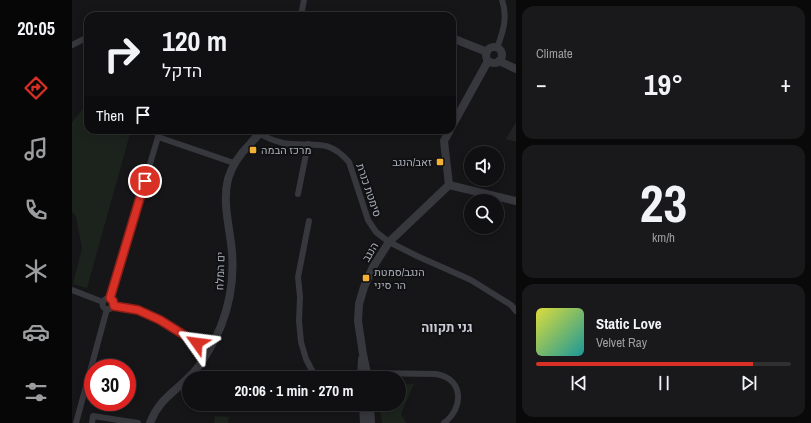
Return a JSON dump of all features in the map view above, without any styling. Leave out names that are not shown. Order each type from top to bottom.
[{"type":"street","points":[[302,12],[304,0]]},
{"type":"street","points":[[497,48],[504,27],[505,14],[502,0]]},
{"type":"street","points":[[72,45],[84,39]]},
{"type":"street","points":[[456,40],[487,52]]},
{"type":"street","points":[[456,119],[488,61],[486,57],[487,52],[492,47],[497,48]]},
{"type":"street","points":[[497,48],[500,51],[500,59]]},
{"type":"street","points":[[500,59],[516,69]]},
{"type":"street","points":[[488,61],[493,63],[500,59],[516,64]]},
{"type":"street","points":[[110,298],[159,134]]},
{"type":"street","name":"ים המלח","points":[[150,423],[154,412],[163,400],[191,375],[209,350],[221,326],[231,294],[232,253],[226,198],[228,180],[234,163],[259,134]]},
{"type":"street","name":"סימטת כנרת","points":[[264,134],[270,139],[283,143],[324,145],[334,148],[349,162],[368,220],[376,232],[389,242],[471,280],[511,305],[516,311]]},
{"type":"street","points":[[448,134],[444,141],[449,186],[516,200]]},
{"type":"street","points":[[158,137],[234,163]]},
{"type":"street","points":[[298,194],[308,144]]},
{"type":"street","name":"הנגב","points":[[364,371],[358,321],[359,304],[373,267],[389,242],[449,186]]},
{"type":"street","points":[[309,221],[298,277],[301,342],[306,359],[312,371]]},
{"type":"street","points":[[72,290],[103,302]]},
{"type":"street","points":[[103,302],[105,299],[110,298]]},
{"type":"street","points":[[110,298],[113,301],[114,306]]},
{"type":"street","points":[[103,302],[103,306],[107,309]]},
{"type":"street","points":[[107,309],[111,309],[114,306],[138,310],[160,320],[209,350]]},
{"type":"street","points":[[76,423],[107,309]]},
{"type":"street","points":[[406,375],[442,375],[450,379],[455,385],[458,393],[458,400],[455,412],[444,423]]},
{"type":"street","points":[[363,411],[364,423]]},
{"type":"street","points":[[370,411],[371,423]]},
{"type":"street","points":[[92,423],[93,416],[138,423]]},
{"type":"shaded area","points":[[84,108],[84,134],[130,134],[87,288],[73,284],[82,248],[76,217],[72,211],[72,123]]},
{"type":"shaded area","points":[[516,122],[516,142],[506,139]]},
{"type":"shaded area","points":[[414,384],[406,402],[406,385]]},
{"type":"shaded area","points":[[380,411],[402,411],[401,414],[406,423],[382,423]]},
{"type":"shaded area","points":[[215,416],[229,417],[228,423],[214,423]]},
{"type":"place","name":"מרכז הבמה","points":[[253,150]]},
{"type":"place","name":"זאב/הנגב","points":[[440,162]]},
{"type":"place","name":"הנגב/סמטת הר סיני","points":[[366,278]]},
{"type":"district","name":"גני תקווה","points":[[447,327]]},
{"type":"route","points":[[145,181],[110,298],[113,301],[114,306],[138,310],[160,320],[197,343]]}]
